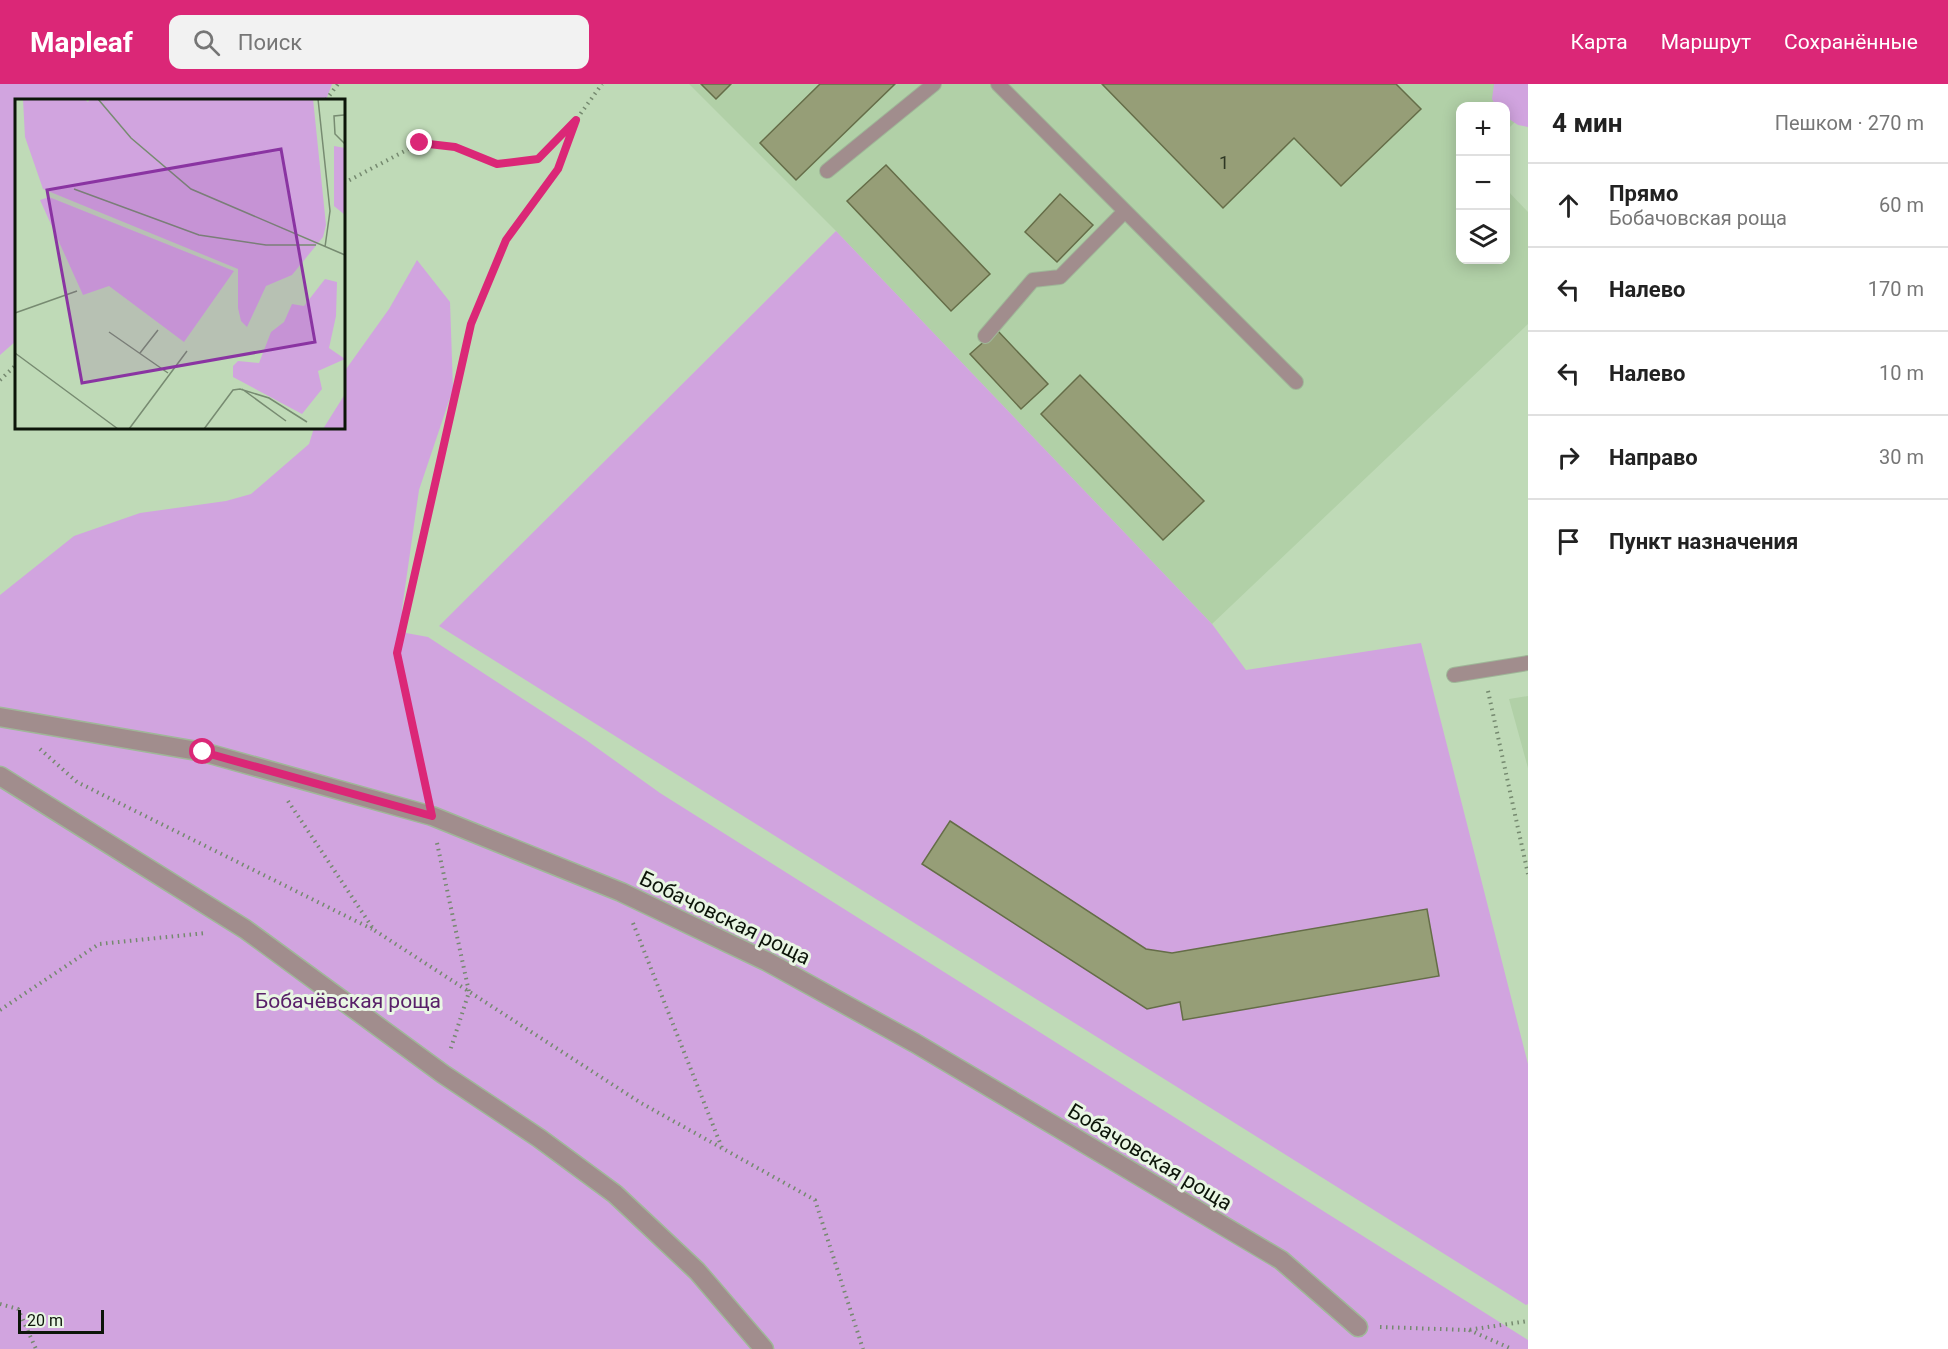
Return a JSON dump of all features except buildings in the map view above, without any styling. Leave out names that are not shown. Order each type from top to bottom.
[{"type":"street","name":"Бобачовская роща","points":[[3,718],[203,752],[432,816],[621,892],[768,962],[915,1043],[1281,1260],[1358,1327]]},
{"type":"street","points":[[0,776],[245,929],[442,1074],[539,1138],[615,1194],[697,1271],[764,1349]]},
{"type":"lane","points":[[827,171],[934,84]]},
{"type":"lane","points":[[998,84],[1296,381]]},
{"type":"lane","points":[[985,336],[1034,280],[1060,278],[1125,211]]},
{"type":"lane","points":[[1454,675],[1528,663]]},
{"type":"path","points":[[327,99],[338,84]]},
{"type":"path","points":[[345,182],[420,143],[455,147],[497,164],[538,159],[576,120],[602,84]]},
{"type":"path","points":[[442,1074],[469,992],[397,653],[471,324],[506,240],[558,169],[576,120]]},
{"type":"path","points":[[0,380],[15,366]]},
{"type":"path","points":[[1483,670],[1528,874]]},
{"type":"path","points":[[3,718],[77,782],[374,930],[642,1103],[815,1200],[863,1349]]},
{"type":"path","points":[[268,770],[374,930]]},
{"type":"path","points":[[621,892],[723,1148]]},
{"type":"path","points":[[0,1010],[99,944],[245,929]]},
{"type":"path","points":[[0,1304],[18,1309],[36,1349]]},
{"type":"path","points":[[1358,1327],[1468,1330],[1528,1321]]},
{"type":"path","points":[[1468,1330],[1512,1349]]},
{"type":"shaded area","points":[[689,84],[1528,84],[1528,109],[1510,127],[1510,102],[1456,102],[1456,264],[1510,264],[1510,193],[1528,212],[1528,324],[1212,624],[836,231]]},
{"type":"shaded area","points":[[1528,696],[1528,768],[1509,699]]},
{"type":"green space","points":[[0,84],[332,84],[326,99],[15,99],[15,342],[0,355]]},
{"type":"green space","points":[[1494,84],[1528,84],[1528,127],[1518,125],[1510,120],[1510,102],[1494,102]]},
{"type":"green space","points":[[836,231],[1212,624],[1246,670],[1421,643],[1528,1064],[1528,1304],[1526,1305],[439,626]]},
{"type":"green space","name":"Бобачёвская роща","points":[[417,260],[450,302],[453,389],[419,490],[402,609],[406,633],[428,637],[586,740],[660,793],[1528,1340],[1528,1349],[0,1349],[0,595],[74,536],[140,513],[226,501],[251,494],[309,444],[314,429],[345,429],[345,371],[389,309]]},
{"type":"route","points":[[203,752],[432,816],[397,653],[471,324],[506,240],[558,169],[576,120],[538,159],[497,164],[455,147],[420,143]]}]
